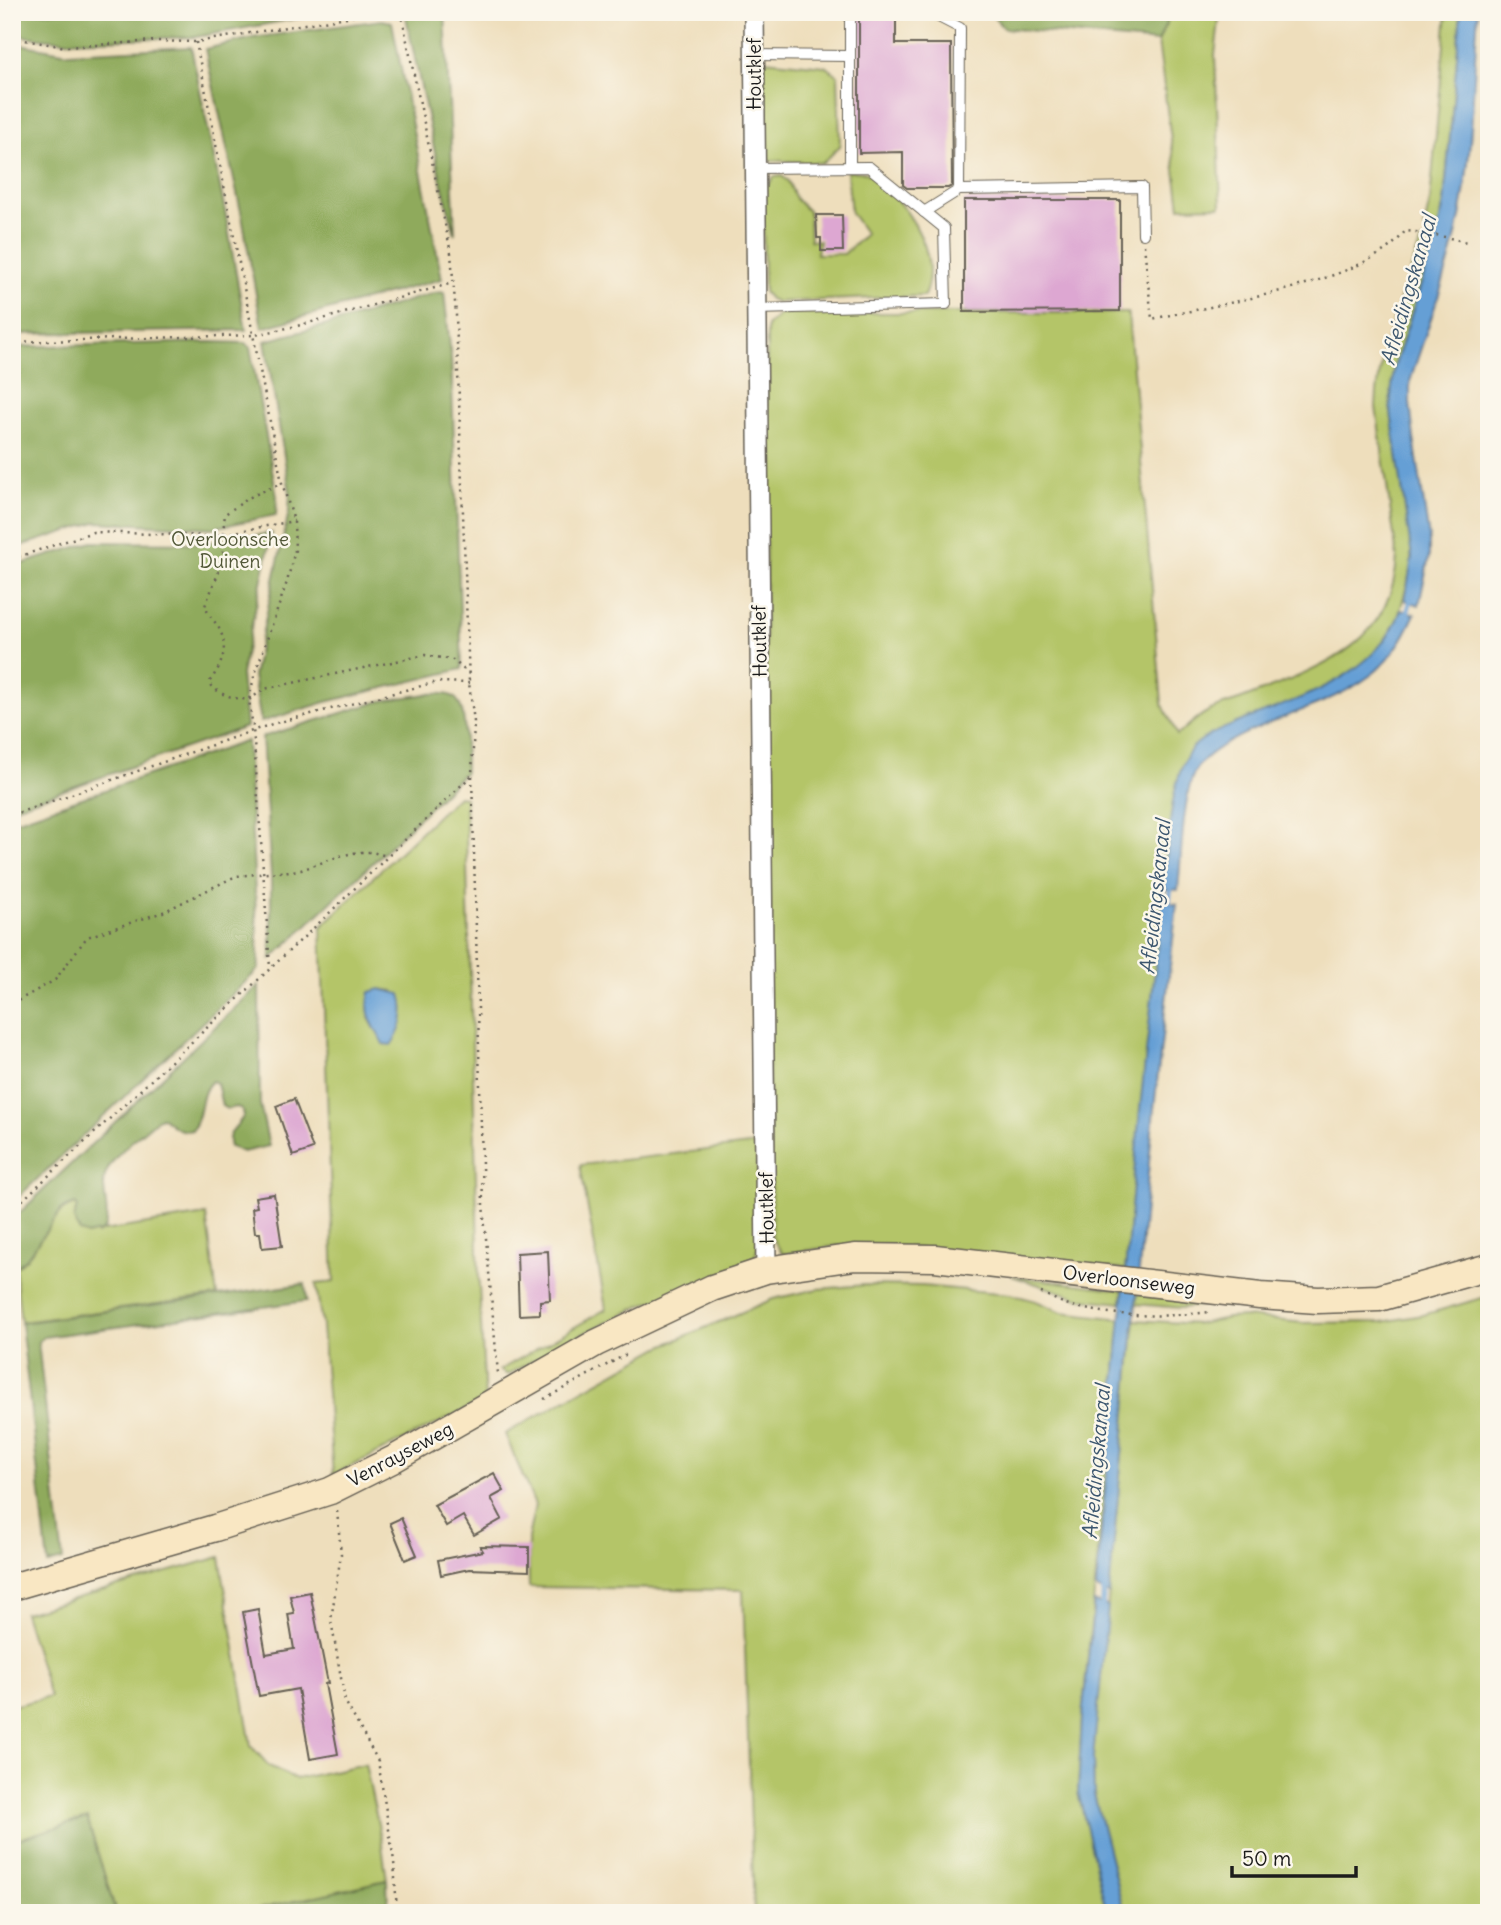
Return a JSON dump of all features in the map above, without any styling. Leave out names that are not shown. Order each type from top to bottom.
[{"type":"street","name":"Houtklef","points":[[754,12],[766,1270]]},
{"type":"street","name":"Overloonseweg","points":[[766,1270],[855,1257],[935,1258],[1318,1300],[1379,1298],[1489,1267]]},
{"type":"street","name":"Venrayseweg","points":[[12,1587],[215,1528],[330,1491],[504,1398],[596,1343],[712,1288],[766,1270]]},
{"type":"lane","points":[[850,167],[850,21],[853,12]]},
{"type":"lane","points":[[929,12],[960,28],[959,190]]},
{"type":"lane","points":[[754,55],[850,56]]},
{"type":"lane","points":[[755,168],[869,167],[944,228],[946,304],[756,309]]},
{"type":"lane","points":[[924,212],[959,190],[1142,187],[1143,234]]},
{"type":"path","points":[[12,38],[66,47],[155,41],[196,42],[377,12]]},
{"type":"path","points":[[401,12],[450,253],[456,315],[469,674],[474,722],[472,775],[484,1204],[496,1367],[504,1398]]},
{"type":"path","points":[[196,42],[282,483],[295,521],[295,550],[287,582],[254,677],[249,700],[254,732],[270,968]]},
{"type":"path","points":[[1143,234],[1152,319],[1315,282],[1381,254],[1405,231],[1466,242]]},
{"type":"path","points":[[12,342],[254,335],[453,283]]},
{"type":"path","points":[[223,533],[225,514],[252,496],[282,483]]},
{"type":"path","points":[[12,559],[93,532],[212,536],[295,521]]},
{"type":"path","points":[[212,536],[223,544],[223,557],[218,578],[205,606],[209,617],[218,626],[223,641],[224,659],[209,682],[213,689],[231,697],[249,700],[264,689],[425,655],[453,660],[469,674]]},
{"type":"path","points":[[12,815],[272,724],[437,682],[470,682]]},
{"type":"path","points":[[12,1210],[472,775]]},
{"type":"path","points":[[12,1004],[55,980],[87,937],[163,912],[236,876],[301,870],[358,852],[387,856]]},
{"type":"path","points":[[12,1201],[16,1207]]},
{"type":"path","name":"Overloonseweg","points":[[1030,1289],[1067,1304],[1105,1311],[1145,1314]]},
{"type":"path","points":[[337,1510],[341,1554],[331,1620],[345,1701],[378,1761],[394,1861],[397,1913]]},
{"type":"green space","points":[[12,12],[333,12],[196,37],[66,41],[12,35]]},
{"type":"green space","points":[[405,12],[445,12],[455,234],[441,181]]},
{"type":"green space","points":[[990,12],[1171,12],[1158,42],[1003,28]]},
{"type":"green space","points":[[1171,12],[1220,12],[1215,55],[1221,206],[1180,207],[1158,42]]},
{"type":"green space","points":[[1447,12],[1461,12],[1444,203],[1438,231],[1424,228],[1430,201]]},
{"type":"green space","points":[[381,20],[392,22],[442,279],[262,328],[242,216],[205,49],[253,38]]},
{"type":"green space","points":[[14,43],[68,53],[191,47],[246,330],[12,334]]},
{"type":"green space","points":[[764,60],[825,66],[838,75],[840,146],[823,163],[764,160]]},
{"type":"green space","points":[[847,171],[864,172],[873,177],[915,224],[922,238],[929,267],[924,296],[777,302],[770,299],[764,292],[765,188],[774,177],[782,176],[788,181],[796,199],[809,212],[810,240],[819,241],[817,254],[844,254],[866,234],[851,213]]},
{"type":"green space","points":[[1421,241],[1434,244],[1394,368],[1390,406],[1411,542],[1411,570],[1398,618],[1373,656],[1349,674],[1182,767],[1173,803],[1125,1270],[886,1245],[837,1246],[783,1254],[772,1238],[764,840],[767,326],[781,313],[1128,313],[1162,703],[1177,735],[1211,710],[1296,678],[1345,652],[1365,635],[1381,614],[1392,588],[1397,557],[1376,407],[1378,385],[1392,322]]},
{"type":"green space","points":[[444,292],[451,356],[462,669],[326,702],[261,722],[253,676],[289,511],[290,492],[265,341]]},
{"type":"green space","points":[[245,343],[250,347],[277,497],[276,515],[213,528],[96,522],[12,549],[12,347]]},
{"type":"green space","name":"Overloonsche Duinen","points":[[272,533],[241,674],[246,727],[12,808],[12,567],[92,542],[204,543]]},
{"type":"green space","points":[[427,694],[448,694],[459,703],[464,721],[465,772],[271,959],[271,876],[262,737],[381,701]]},
{"type":"green space","points":[[247,741],[259,969],[12,1203],[12,822]]},
{"type":"green space","points":[[458,796],[465,797],[479,1285],[485,1400],[333,1475],[322,1326],[316,1284],[334,1282],[321,927]],"holes":[[[380,989],[394,991],[375,1029],[369,1018]]]},
{"type":"green space","points":[[259,985],[260,1104],[269,1146],[243,1152],[230,1147],[229,1137],[244,1115],[242,1109],[227,1109],[222,1106],[217,1083],[212,1081],[205,1092],[192,1130],[179,1129],[162,1117],[159,1118],[111,1164],[104,1181],[107,1212],[103,1231],[87,1235],[80,1232],[74,1220],[77,1205],[62,1209],[27,1258],[15,1268],[12,1220]]},
{"type":"green space","points":[[757,1144],[758,1247],[755,1257],[744,1266],[643,1305],[574,1338],[507,1375],[500,1370],[606,1309],[580,1165]]},
{"type":"green space","points":[[78,1205],[74,1219],[97,1234],[206,1215],[217,1296],[21,1322],[15,1268],[31,1252],[58,1214]]},
{"type":"green space","points":[[1012,1276],[1123,1290],[1122,1303],[1082,1299]]},
{"type":"green space","points":[[305,1284],[307,1301],[44,1337],[38,1342],[63,1560],[48,1564],[21,1323]]},
{"type":"green space","points":[[865,1285],[922,1286],[1010,1294],[1062,1312],[1121,1319],[1082,1717],[1078,1792],[1107,1913],[754,1913],[743,1590],[529,1587],[528,1538],[535,1505],[505,1434],[660,1347],[773,1299],[818,1289]]},
{"type":"green space","points":[[1137,1292],[1222,1302],[1181,1308],[1136,1304]]},
{"type":"green space","points":[[1489,1296],[1489,1898],[1483,1913],[1124,1913],[1094,1794],[1093,1757],[1135,1320],[1198,1324],[1246,1317],[1303,1323],[1382,1322],[1423,1315]]},
{"type":"green space","points":[[220,1557],[251,1746],[269,1766],[296,1779],[365,1764],[387,1880],[376,1882],[375,1913],[116,1913],[87,1818],[76,1822],[12,1913],[12,1706],[50,1697],[24,1613]]},
{"type":"green space","points":[[87,1818],[116,1913],[12,1913],[12,1841]]},
{"type":"green space","points":[[387,1880],[388,1913],[241,1913]]},
{"type":"water","points":[[1461,12],[1478,12],[1464,192],[1450,259],[1410,382],[1414,438],[1429,538],[1429,557],[1419,605],[1405,600],[1412,557],[1390,406],[1394,368],[1434,244],[1444,203]]},
{"type":"water","points":[[1401,610],[1415,614],[1396,648],[1371,675],[1334,697],[1235,739],[1203,761],[1194,773],[1187,797],[1178,890],[1163,889],[1174,796],[1184,761],[1192,748],[1214,733],[1310,694],[1355,669],[1374,653]]},
{"type":"water","points":[[1162,903],[1177,904],[1154,1109],[1109,1594],[1096,1589],[1140,1108]]},
{"type":"water","points":[[380,989],[401,994],[403,1000],[402,1021],[391,1045],[383,1044],[369,1013],[370,992]]},
{"type":"water","points":[[1094,1602],[1108,1607],[1093,1757],[1094,1794],[1124,1913],[1107,1913],[1078,1792],[1082,1717]]},
{"type":"building","points":[[859,18],[896,18],[896,44],[951,44],[952,186],[907,188],[903,185],[903,152],[859,153]]},
{"type":"building","points":[[964,200],[1120,200],[1120,311],[964,312]]},
{"type":"building","points":[[816,215],[842,215],[843,251],[821,251],[821,238],[817,238]]},
{"type":"building","points":[[294,1099],[313,1149],[293,1156],[276,1106]]},
{"type":"building","points":[[274,1194],[282,1246],[262,1248],[260,1233],[255,1233],[252,1208],[257,1207],[255,1197]]},
{"type":"building","points":[[548,1251],[550,1300],[540,1301],[540,1314],[519,1315],[517,1253]]},
{"type":"building","points":[[494,1473],[504,1491],[491,1498],[502,1519],[474,1535],[463,1516],[446,1526],[434,1505]]},
{"type":"building","points":[[401,1518],[417,1555],[405,1560],[390,1523]]},
{"type":"building","points":[[480,1546],[529,1547],[529,1571],[469,1569],[441,1575],[438,1560],[483,1551]]},
{"type":"building","points":[[310,1592],[328,1683],[325,1684],[338,1754],[310,1759],[298,1689],[259,1696],[243,1612],[258,1609],[266,1654],[294,1649],[288,1614],[294,1613],[290,1596]]},
{"type":"waterway","name":"Afleidingskanaal","points":[[1406,617],[1412,596]]},
{"type":"waterway","name":"Afleidingskanaal","points":[[1168,910],[1171,885]]},
{"type":"waterway","name":"Afleidingskanaal","points":[[1102,1610],[1104,1585]]}]
